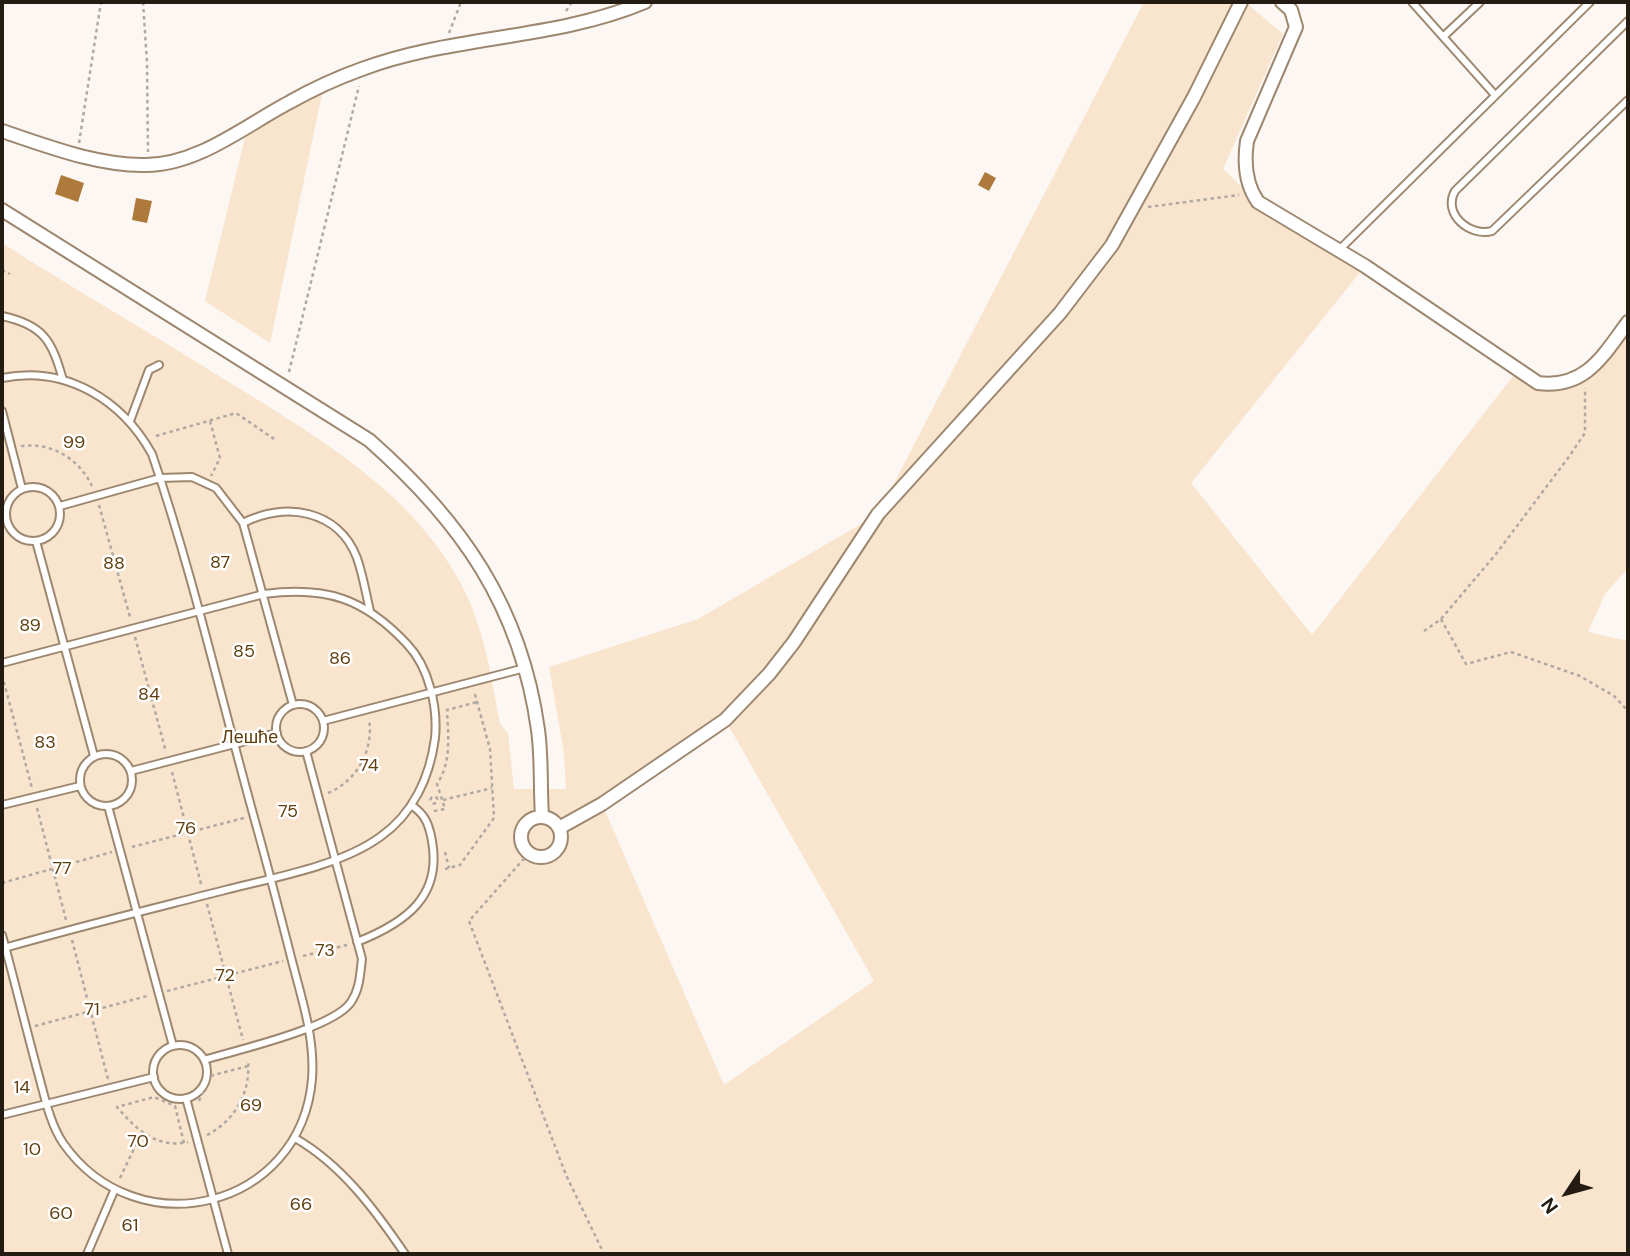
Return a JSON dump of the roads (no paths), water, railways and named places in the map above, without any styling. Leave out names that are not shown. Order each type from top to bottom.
[{"type":"street","points":[[2,131],[77,154],[147,166],[185,158],[289,102],[363,69],[482,38],[610,17],[645,2]]},
{"type":"street","points":[[559,828],[602,804],[734,712],[794,642],[878,514],[1060,313],[1112,245],[1241,2]]},
{"type":"street","points":[[1282,2],[1291,10],[1296,27],[1247,141],[1244,160],[1252,194],[1258,202],[1338,251],[1538,383],[1565,384],[1585,375],[1628,322]]},
{"type":"street","points":[[2,210],[369,440],[438,507],[464,538],[482,568],[525,668],[538,732],[542,816]]},
{"type":"street","points":[[542,816],[554,821],[559,828],[561,840],[551,854],[540,857],[529,853],[521,841],[523,827],[534,817],[542,816]]},
{"type":"lane","points":[[1412,2],[1494,95]]},
{"type":"lane","points":[[1444,36],[1480,2]]},
{"type":"lane","points":[[1338,251],[1590,2]]},
{"type":"lane","points":[[1628,22],[1455,191],[1451,201],[1454,213],[1472,230],[1482,233],[1492,231],[1628,100]]},
{"type":"lane","points":[[2,316],[35,327],[48,339],[63,380]]},
{"type":"lane","points":[[130,421],[149,370],[159,365]]},
{"type":"lane","points":[[2,378],[19,374],[63,380],[97,393],[130,421],[152,454],[236,744],[310,1028],[312,1080],[306,1109],[295,1138],[249,1183],[235,1193],[214,1200],[172,1205],[114,1191],[83,1168],[61,1140],[46,1103],[2,934]]},
{"type":"lane","points":[[2,411],[22,489]]},
{"type":"lane","points":[[60,506],[160,478],[192,477],[208,482],[232,506],[243,523],[293,705]]},
{"type":"lane","points":[[31,486],[49,491],[60,506],[60,522],[51,535],[36,541],[20,538],[4,520],[11,498],[22,489],[31,486]]},
{"type":"lane","points":[[243,523],[275,511],[301,510],[325,519],[344,537],[357,557],[370,611]]},
{"type":"lane","points":[[36,541],[94,756]]},
{"type":"lane","points":[[2,663],[264,594],[322,592],[360,604],[410,647],[431,693],[435,735],[430,765],[402,819],[361,850],[271,878],[4,948]]},
{"type":"lane","points":[[323,721],[525,668]]},
{"type":"lane","points":[[293,705],[312,707],[323,721],[322,738],[306,751],[286,747],[277,733],[281,714],[293,705]]},
{"type":"lane","points":[[131,771],[277,733]]},
{"type":"lane","points":[[204,1060],[310,1028],[339,1014],[351,1003],[360,983],[362,959],[306,751]]},
{"type":"lane","points":[[111,754],[120,757],[131,771],[133,779],[128,794],[116,805],[94,803],[80,786],[81,772],[94,756],[111,754]]},
{"type":"lane","points":[[2,805],[80,786]]},
{"type":"lane","points":[[357,942],[384,931],[411,914],[435,871],[426,819],[411,805]]},
{"type":"lane","points":[[108,806],[173,1046]]},
{"type":"lane","points":[[173,1046],[193,1048],[204,1060],[207,1073],[203,1086],[186,1098],[164,1094],[154,1077],[155,1061],[160,1054],[173,1046]]},
{"type":"lane","points":[[2,1115],[154,1077]]},
{"type":"lane","points":[[186,1098],[228,1254]]},
{"type":"lane","points":[[295,1138],[318,1152],[347,1180],[369,1204],[405,1254]]},
{"type":"lane","points":[[87,1254],[114,1191]]},
{"type":"park label","name":"99","points":[[74,443]]},
{"type":"park label","name":"87","points":[[220,563]]},
{"type":"park label","name":"88","points":[[114,564]]},
{"type":"park label","name":"89","points":[[30,626]]},
{"type":"park label","name":"85","points":[[244,652]]},
{"type":"park label","name":"86","points":[[340,659]]},
{"type":"park label","name":"84","points":[[149,695]]},
{"type":"park label","name":"Лешће","points":[[250,738]]},
{"type":"park label","name":"83","points":[[45,743]]},
{"type":"park label","name":"74","points":[[369,766]]},
{"type":"park label","name":"75","points":[[288,812]]},
{"type":"park label","name":"76","points":[[186,829]]},
{"type":"park label","name":"77","points":[[62,869]]},
{"type":"park label","name":"73","points":[[325,951]]},
{"type":"park label","name":"72","points":[[225,976]]},
{"type":"park label","name":"71","points":[[92,1010]]},
{"type":"park label","name":"14","points":[[22,1088]]},
{"type":"park label","name":"69","points":[[251,1106]]},
{"type":"park label","name":"70","points":[[138,1142]]},
{"type":"park label","name":"10","points":[[32,1150]]},
{"type":"park label","name":"66","points":[[301,1205]]},
{"type":"park label","name":"60","points":[[61,1214]]},
{"type":"park label","name":"61","points":[[130,1226]]}]
